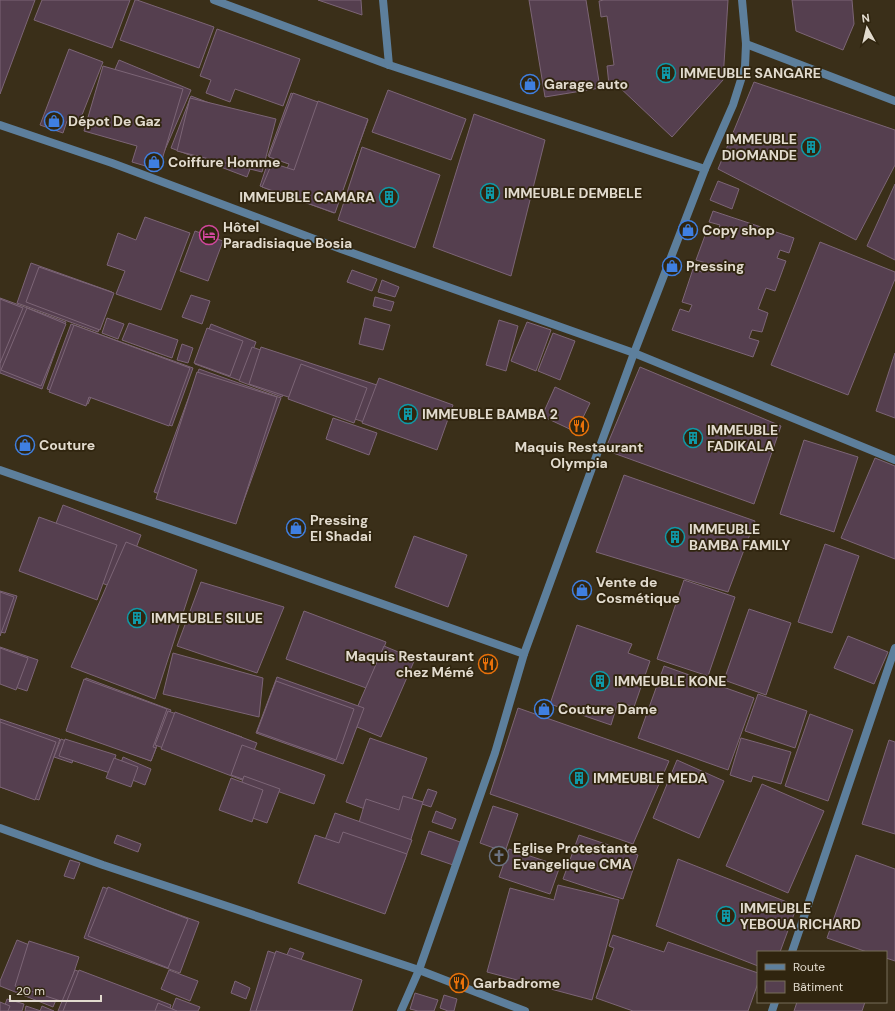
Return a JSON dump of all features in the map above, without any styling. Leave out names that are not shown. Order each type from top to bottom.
[{"type":"street","points":[[214,0],[389,65],[705,169]]},
{"type":"street","points":[[383,0],[389,65]]},
{"type":"street","points":[[401,1011],[419,970],[495,752],[524,654],[634,353],[705,169],[733,105],[745,67],[746,44],[742,0]]},
{"type":"street","points":[[746,44],[895,101]]},
{"type":"street","points":[[0,125],[112,163],[341,250],[634,353],[895,460]]},
{"type":"street","points":[[0,470],[524,654]]},
{"type":"street","points":[[792,951],[895,648]]},
{"type":"street","points":[[0,828],[103,865],[419,970],[526,1011]]},
{"type":"building","points":[[0,0],[35,0],[0,94]]},
{"type":"building","points":[[42,0],[130,0],[112,48],[34,20]]},
{"type":"building","points":[[135,0],[214,27],[199,68],[120,40]]},
{"type":"building","points":[[318,0],[361,0],[362,15]]},
{"type":"building","points":[[529,0],[586,0],[600,88],[545,97]]},
{"type":"building","name":"IMMEUBLE SANGARE","points":[[728,0],[723,80],[672,137],[616,84],[609,85],[607,66],[614,65],[607,16],[601,17],[599,1]]},
{"type":"building","points":[[792,0],[852,0],[854,24],[843,50],[796,31]]},
{"type":"building","points":[[217,29],[300,59],[283,106],[235,89],[230,102],[206,93],[211,80],[200,76]]},
{"type":"building","points":[[69,49],[103,62],[78,125],[67,121],[63,133],[40,125]]},
{"type":"building","points":[[119,60],[191,90],[164,152],[92,123]]},
{"type":"building","points":[[103,66],[183,89],[159,170],[132,162],[137,146],[84,131]]},
{"type":"building","name":"IMMEUBLE DIOMANDE","points":[[754,82],[895,130],[895,165],[856,240],[718,169]]},
{"type":"building","points":[[388,90],[466,119],[451,160],[372,132]]},
{"type":"building","points":[[291,93],[312,101],[289,164],[268,156]]},
{"type":"building","points":[[293,93],[368,120],[334,213],[260,186],[267,165],[286,171],[289,164],[269,157]]},
{"type":"building","points":[[191,96],[267,125],[247,177],[171,148]]},
{"type":"building","points":[[190,98],[276,119],[262,172],[177,151]]},
{"type":"building","points":[[318,101],[368,119],[335,213],[262,187],[272,163],[294,170]]},
{"type":"building","name":"IMMEUBLE DEMBELE","points":[[474,114],[545,140],[511,276],[433,247]]},
{"type":"building","name":"IMMEUBLE CAMARA","points":[[362,147],[440,175],[415,248],[338,220]]},
{"type":"building","points":[[718,181],[739,189],[732,209],[710,200]]},
{"type":"building","points":[[895,184],[895,260],[867,246]]},
{"type":"building","points":[[713,211],[794,238],[789,253],[780,250],[777,258],[786,261],[775,291],[766,288],[758,309],[768,313],[762,332],[752,330],[749,338],[759,341],[753,357],[672,330],[680,309],[689,312],[692,305],[682,302],[693,269],[702,272],[706,263],[696,260],[707,230],[717,234],[720,225],[709,222]]},
{"type":"building","points":[[145,217],[190,233],[161,310],[116,294],[125,271],[107,265],[118,233],[136,240]]},
{"type":"building","points":[[195,231],[223,241],[208,281],[180,271]]},
{"type":"building","points":[[820,242],[895,272],[895,279],[848,395],[771,365]]},
{"type":"building","points":[[31,263],[112,292],[98,332],[17,303]]},
{"type":"building","points":[[39,267],[114,293],[100,330],[26,302]]},
{"type":"building","points":[[352,270],[377,279],[372,291],[347,282]]},
{"type":"building","points":[[382,280],[399,287],[395,297],[378,292]]},
{"type":"building","points":[[191,295],[210,301],[202,324],[182,317]]},
{"type":"building","points":[[375,297],[394,302],[391,311],[373,306]]},
{"type":"building","points":[[0,298],[66,322],[42,389],[0,373]]},
{"type":"building","points":[[0,299],[23,308],[0,363]]},
{"type":"building","points":[[27,308],[66,324],[41,386],[1,370]]},
{"type":"building","points":[[107,318],[124,324],[118,339],[102,333]]},
{"type":"building","points":[[365,318],[390,325],[383,350],[359,344]]},
{"type":"building","points":[[499,320],[518,326],[506,371],[486,365]]},
{"type":"building","points":[[527,322],[551,330],[536,371],[511,361]]},
{"type":"building","points":[[129,323],[178,340],[172,358],[122,340]]},
{"type":"building","points":[[71,324],[193,368],[172,426],[91,397],[88,404],[47,389]]},
{"type":"building","points":[[211,324],[256,342],[241,381],[195,364]]},
{"type":"building","points":[[74,325],[190,368],[169,426],[89,397],[86,406],[49,392]]},
{"type":"building","points":[[207,328],[243,341],[230,376],[194,363]]},
{"type":"building","points":[[553,333],[575,341],[560,380],[538,371]]},
{"type":"building","points":[[182,344],[193,348],[188,363],[177,360]]},
{"type":"building","points":[[252,347],[295,362],[282,397],[239,381]]},
{"type":"building","points":[[261,347],[383,387],[370,424],[249,384]]},
{"type":"building","points":[[895,353],[895,418],[876,411]]},
{"type":"building","points":[[301,364],[367,388],[354,423],[288,399]]},
{"type":"building","name":"IMMEUBLE FADIKALA","points":[[640,367],[781,426],[754,504],[605,450]]},
{"type":"building","points":[[199,369],[281,398],[236,522],[154,492]]},
{"type":"building","points":[[197,372],[277,397],[236,524],[156,499]]},
{"type":"building","name":"IMMEUBLE BAMBA 2","points":[[379,378],[453,405],[437,450],[362,423]]},
{"type":"building","points":[[555,387],[590,403],[576,432],[542,416]]},
{"type":"building","points":[[333,418],[377,433],[369,455],[326,439]]},
{"type":"building","points":[[804,440],[858,457],[834,532],[780,514]]},
{"type":"building","points":[[875,458],[895,466],[895,559],[841,538]]},
{"type":"building","name":"IMMEUBLE BAMBA FAMILY","points":[[624,475],[755,521],[728,592],[596,552]]},
{"type":"building","points":[[63,505],[141,535],[120,590],[42,560]]},
{"type":"building","points":[[39,517],[117,545],[97,600],[19,571]]},
{"type":"building","points":[[414,536],[467,555],[448,607],[395,587]]},
{"type":"building","name":"IMMEUBLE SILUE","points":[[126,542],[197,570],[155,699],[71,667]]},
{"type":"building","points":[[825,544],[859,556],[832,633],[798,622]]},
{"type":"building","points":[[684,580],[735,597],[708,676],[657,659]]},
{"type":"building","points":[[201,582],[284,607],[257,673],[177,646]]},
{"type":"building","points":[[0,591],[17,596],[5,633],[0,632]]},
{"type":"building","points":[[0,592],[14,597],[0,636]]},
{"type":"building","points":[[749,609],[791,623],[766,695],[724,680]]},
{"type":"building","points":[[304,611],[386,642],[369,689],[286,659]]},
{"type":"building","name":"IMMEUBLE KONE","points":[[577,625],[632,644],[628,653],[650,661],[634,707],[618,702],[611,725],[550,704]]},
{"type":"building","points":[[848,636],[888,652],[874,684],[834,668]]},
{"type":"building","points":[[384,646],[415,659],[381,737],[350,724]]},
{"type":"building","points":[[0,647],[38,660],[27,691],[0,682]]},
{"type":"building","points":[[0,648],[28,658],[16,690],[0,684]]},
{"type":"building","points":[[173,653],[263,678],[259,717],[163,694]]},
{"type":"building","points":[[664,666],[754,698],[728,770],[638,738]]},
{"type":"building","points":[[277,677],[364,708],[343,764],[256,733]]},
{"type":"building","points":[[86,678],[171,710],[151,761],[67,729]]},
{"type":"building","points":[[84,679],[167,709],[153,747],[156,748],[151,761],[66,731]]},
{"type":"building","points":[[276,681],[354,709],[336,760],[257,732]]},
{"type":"building","points":[[758,694],[807,711],[795,748],[745,731]]},
{"type":"building","name":"IMMEUBLE MEDA","points":[[518,708],[669,761],[633,844],[490,794]]},
{"type":"building","points":[[168,711],[242,737],[229,772],[155,745]]},
{"type":"building","points":[[175,712],[257,743],[242,780],[161,749]]},
{"type":"building","points":[[810,714],[853,730],[828,801],[785,786]]},
{"type":"building","points":[[0,719],[60,739],[39,800],[0,787]]},
{"type":"building","points":[[0,722],[56,742],[35,800],[0,787]]},
{"type":"building","points":[[370,738],[427,758],[403,823],[346,802]]},
{"type":"building","points":[[741,738],[791,752],[781,784],[753,776],[751,782],[730,775]]},
{"type":"building","points":[[61,739],[78,746],[72,763],[54,757]]},
{"type":"building","points":[[65,739],[116,755],[110,773],[59,756]]},
{"type":"building","points":[[889,740],[895,742],[895,834],[862,824]]},
{"type":"building","points":[[242,745],[325,775],[314,804],[231,775]]},
{"type":"building","points":[[123,757],[151,769],[145,785],[117,774]]},
{"type":"building","points":[[114,758],[138,767],[131,787],[106,778]]},
{"type":"building","points":[[677,760],[724,781],[699,838],[653,818]]},
{"type":"building","points":[[244,776],[280,789],[267,823],[232,811]]},
{"type":"building","points":[[231,778],[263,790],[252,822],[219,810]]},
{"type":"building","points":[[762,784],[824,811],[788,893],[726,866]]},
{"type":"building","points":[[428,789],[437,792],[431,807],[422,804]]},
{"type":"building","points":[[403,796],[423,802],[410,842],[358,826],[366,799],[399,810]]},
{"type":"building","points":[[493,806],[518,814],[505,852],[480,843]]},
{"type":"building","points":[[436,811],[456,819],[452,829],[432,822]]},
{"type":"building","points":[[335,813],[412,840],[387,907],[310,880]]},
{"type":"building","points":[[429,831],[463,843],[456,866],[421,854]]},
{"type":"building","points":[[343,832],[407,854],[385,914],[298,883],[315,835],[339,843]]},
{"type":"building","points":[[117,835],[141,844],[138,852],[114,843]]},
{"type":"building","points":[[579,835],[638,855],[623,899],[563,879]]},
{"type":"building","points":[[509,849],[560,866],[550,894],[499,877]]},
{"type":"building","points":[[856,855],[895,869],[895,961],[887,958],[887,951],[864,951],[827,938]]},
{"type":"building","name":"IMMEUBLE YEBOUA RICHARD","points":[[678,859],[797,906],[780,951],[757,951],[757,966],[656,926]]},
{"type":"building","points":[[70,860],[80,863],[74,879],[64,876]]},
{"type":"building","points":[[558,885],[619,900],[592,1000],[487,972],[510,888],[554,900]]},
{"type":"building","points":[[103,887],[199,922],[180,973],[84,938]]},
{"type":"building","points":[[108,887],[188,919],[168,968],[88,936]]},
{"type":"building","points":[[613,935],[664,952],[668,942],[757,973],[757,986],[748,1011],[633,1011],[596,998],[614,948],[609,946]]},
{"type":"building","points":[[17,940],[72,962],[53,1007],[0,986],[0,981]]},
{"type":"building","points":[[29,941],[79,957],[64,1002],[15,986]]},
{"type":"building","points":[[290,948],[304,953],[300,962],[352,981],[344,1003],[353,1006],[351,1011],[250,1011],[268,951],[286,957]]},
{"type":"building","points":[[276,951],[362,980],[352,1011],[256,1011]]},
{"type":"building","points":[[75,970],[154,1001],[150,1011],[58,1011]]},
{"type":"building","points":[[79,970],[171,1005],[169,1011],[63,1011]]},
{"type":"building","points":[[169,970],[198,981],[190,1001],[161,989]]},
{"type":"building","points":[[235,981],[250,988],[246,999],[231,993]]},
{"type":"building","points":[[415,993],[438,1000],[434,1011],[418,1011],[410,1009]]},
{"type":"building","points":[[444,995],[457,999],[454,1011],[448,1011],[440,1008]]},
{"type":"building","points":[[176,998],[200,1007],[198,1011],[171,1011]]},
{"type":"building","points":[[7,999],[24,1004],[22,1011],[3,1011]]},
{"type":"building","points":[[0,1002],[10,1006],[8,1011],[0,1011]]},
{"type":"building","points":[[158,1003],[177,1011],[155,1011]]},
{"type":"building","points":[[797,1003],[865,1003],[862,1011],[794,1011]]},
{"type":"building","points":[[26,1006],[41,1011],[25,1011]]},
{"type":"building","points":[[42,1006],[54,1011],[40,1011]]},
{"type":"place","name":"IMMEUBLE SANGARE","points":[[666,73]]},
{"type":"place","name":"Garage auto","points":[[530,84]]},
{"type":"place","name":"Dépot De Gaz","points":[[54,121]]},
{"type":"place","name":"IMMEUBLE DIOMANDE","points":[[811,147]]},
{"type":"place","name":"Coiffure Homme","points":[[154,162]]},
{"type":"place","name":"IMMEUBLE DEMBELE","points":[[490,193]]},
{"type":"place","name":"IMMEUBLE CAMARA","points":[[389,197]]},
{"type":"place","name":"Copy shop","points":[[688,230]]},
{"type":"place","name":"Hôtel Paradisiaque Bosia","points":[[209,235]]},
{"type":"place","name":"Pressing","points":[[672,266]]},
{"type":"place","name":"IMMEUBLE BAMBA 2","points":[[408,414]]},
{"type":"place","name":"Maquis Restaurant Olympia","points":[[579,426]]},
{"type":"place","name":"IMMEUBLE FADIKALA","points":[[693,438]]},
{"type":"place","name":"Couture","points":[[25,445]]},
{"type":"place","name":"Pressing El Shadai","points":[[296,528]]},
{"type":"place","name":"IMMEUBLE BAMBA FAMILY","points":[[675,537]]},
{"type":"place","name":"Vente de Cosmétique","points":[[582,590]]},
{"type":"place","name":"IMMEUBLE SILUE","points":[[137,618]]},
{"type":"place","name":"Maquis Restaurant chez Mémé","points":[[488,664]]},
{"type":"place","name":"IMMEUBLE KONE","points":[[600,681]]},
{"type":"place","name":"Couture Dame","points":[[544,709]]},
{"type":"place","name":"IMMEUBLE MEDA","points":[[579,778]]},
{"type":"place","name":"Eglise Protestante Evangelique CMA","points":[[499,856]]},
{"type":"place","name":"IMMEUBLE YEBOUA RICHARD","points":[[726,916]]},
{"type":"place","name":"Garbadrome","points":[[459,983]]}]
